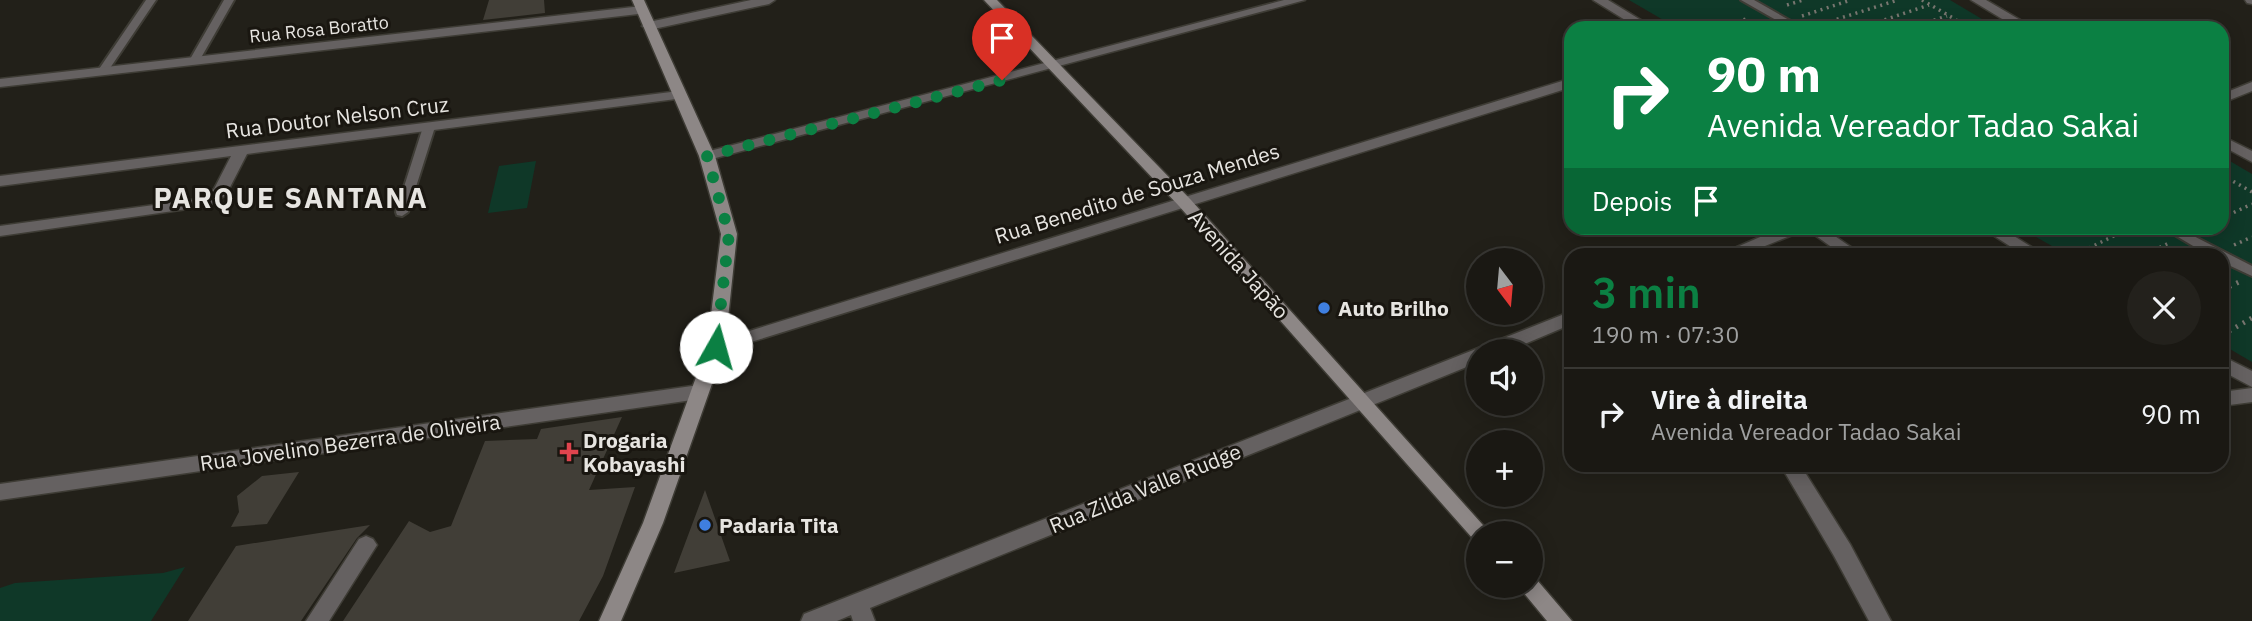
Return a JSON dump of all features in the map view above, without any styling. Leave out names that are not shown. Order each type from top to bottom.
[{"type":"main road","name":"Avenida Japão","points":[[990,0],[1185,203],[1469,521]]},
{"type":"main road","points":[[610,621],[653,523],[716,347],[729,234],[707,156],[640,5]]},
{"type":"main road","points":[[1541,598],[1562,621]]},
{"type":"street","points":[[649,26],[769,0]]},
{"type":"street","points":[[707,156],[1299,0]]},
{"type":"street","points":[[1599,0],[1635,21]]},
{"type":"street","points":[[1978,0],[2014,21]]},
{"type":"street","name":"Rua Rosa Boratto","points":[[0,83],[640,5]]},
{"type":"street","name":"Rua Benedito de Souza Mendes","points":[[716,347],[1564,85]]},
{"type":"street","points":[[2229,96],[2252,86]]},
{"type":"street","name":"Rua Doutor Nelson Cruz","points":[[0,181],[679,95]]},
{"type":"street","points":[[2229,144],[2252,157]]},
{"type":"street","points":[[0,231],[202,203],[220,192],[241,150]]},
{"type":"street","points":[[1744,248],[1776,235]]},
{"type":"street","points":[[1824,235],[1844,248]]},
{"type":"street","points":[[2002,235],[2024,248]]},
{"type":"street","points":[[1519,339],[1564,320]]},
{"type":"street","name":"Rua Zilda Valle Rudge","points":[[812,621],[861,612],[1362,401],[1466,360]]},
{"type":"street","points":[[2229,366],[2252,380]]},
{"type":"street","name":"Rua Jovelino Bezerra de Oliveira","points":[[0,492],[699,392]]},
{"type":"street","points":[[2229,398],[2252,395]]},
{"type":"street","points":[[1795,472],[1842,550],[1880,621]]},
{"type":"street","points":[[317,621],[366,545]]},
{"type":"lane","points":[[102,72],[151,0]]},
{"type":"lane","points":[[194,61],[229,0]]},
{"type":"lane","points":[[1746,0],[1785,21]]},
{"type":"lane","points":[[402,212],[429,127]]},
{"type":"lane","points":[[2182,235],[2207,248]]},
{"type":"lane","points":[[2229,260],[2252,272]]},
{"type":"path","points":[[1785,21],[1851,0]]},
{"type":"path","points":[[1830,21],[1898,0]]},
{"type":"path","points":[[1922,0],[1956,21]]},
{"type":"path","points":[[1881,21],[1929,5]]},
{"type":"path","points":[[1932,21],[1948,16]]},
{"type":"path","points":[[2229,179],[2252,192]]},
{"type":"path","points":[[2229,184],[2235,182]]},
{"type":"path","points":[[2229,215],[2252,204]]},
{"type":"path","points":[[2089,248],[2116,235]]},
{"type":"path","points":[[2229,331],[2252,318]]},
{"type":"green space","points":[[1629,0],[1950,0],[1985,21],[1665,21]]},
{"type":"green space","points":[[536,161],[527,208],[488,213],[499,166]]},
{"type":"green space","points":[[2229,161],[2252,174],[2252,362],[2229,349],[2229,248],[2056,248],[2032,235],[2229,235]]},
{"type":"green space","points":[[185,567],[151,621],[0,621],[0,588],[15,583],[163,573]]},
{"type":"building","points":[[489,0],[544,0],[545,13],[483,20]]},
{"type":"building","points":[[622,417],[589,490],[635,487],[603,576],[579,621],[343,621],[409,521],[430,532],[451,526],[485,441],[537,439],[541,429]]},
{"type":"building","points":[[299,472],[267,524],[231,527],[239,512],[237,496],[262,476]]},
{"type":"building","name":"Padaria Tita","points":[[705,490],[730,561],[674,573]]},
{"type":"building","points":[[370,525],[357,538],[301,621],[188,621],[236,546]]},
{"type":"place","name":"Auto Brilho","points":[[1324,308]]},
{"type":"place","name":"Drogaria Kobayashi","points":[[569,452]]},
{"type":"place","name":"Padaria Tita","points":[[705,525]]},
{"type":"district","name":"PARQUE SANTANA","points":[[291,197]]},
{"type":"route","points":[[716,347],[729,234],[707,156],[1002,80]]}]
